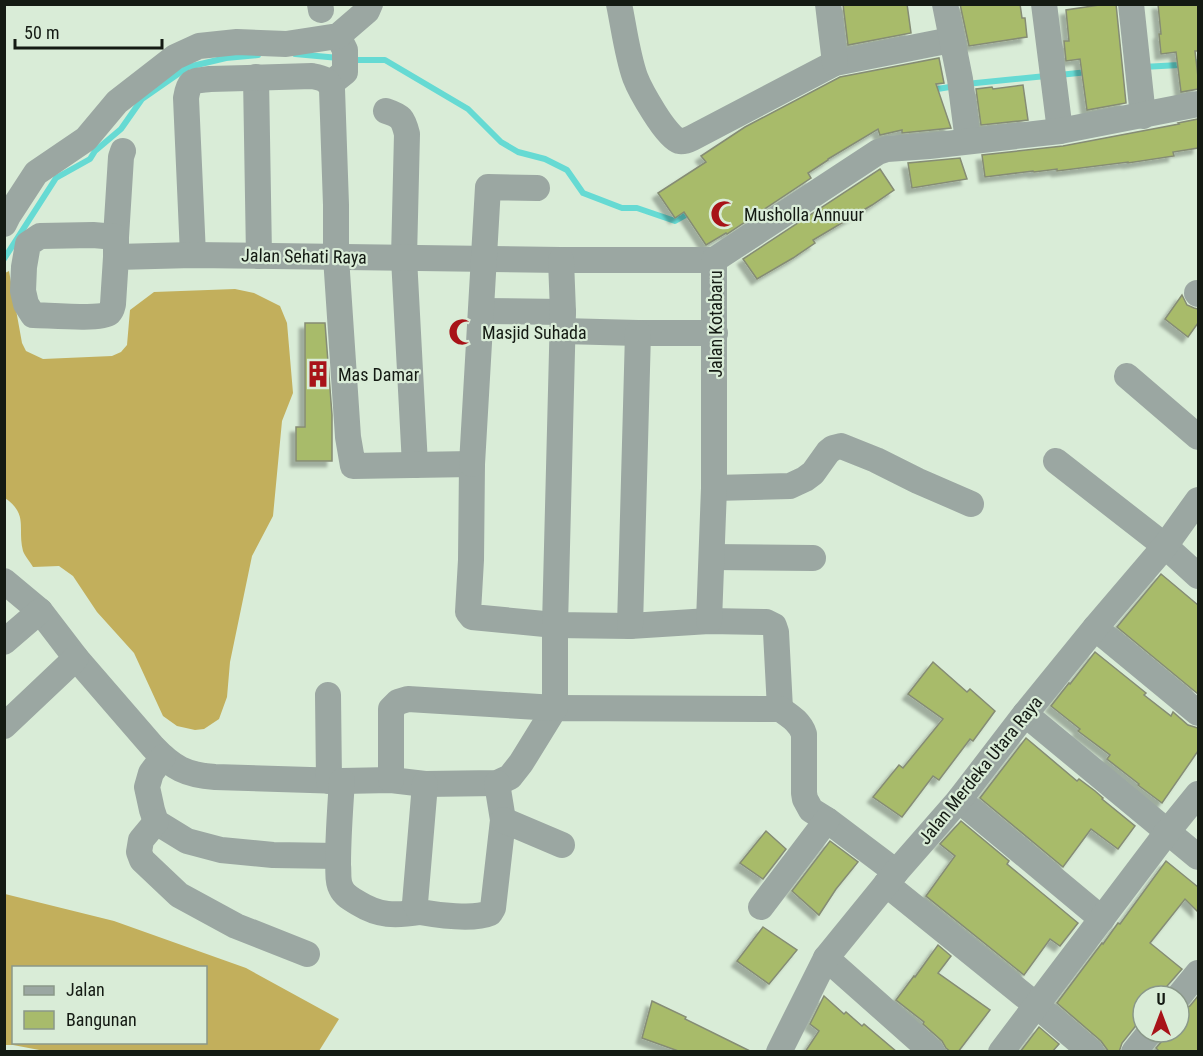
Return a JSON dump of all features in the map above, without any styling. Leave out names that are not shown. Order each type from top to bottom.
[{"type":"street","points":[[370,4],[340,60],[332,89],[336,257],[348,437],[353,466],[472,464]]},
{"type":"street","points":[[619,4],[628,50],[641,90],[661,123],[674,138],[682,142],[835,63],[951,40]]},
{"type":"street","points":[[828,4],[835,63]]},
{"type":"street","points":[[945,4],[961,87],[968,141]]},
{"type":"street","points":[[1044,4],[1060,131]]},
{"type":"street","points":[[1131,4],[1143,116]]},
{"type":"street","points":[[4,224],[36,173],[86,139],[117,102],[175,57],[199,46],[237,42],[286,44],[340,60]]},
{"type":"street","points":[[193,255],[186,98],[191,82],[256,77],[312,76],[321,78],[340,60]]},
{"type":"street","points":[[256,77],[259,256]]},
{"type":"street","name":"Jalan Kotabaru","points":[[709,621],[714,488],[714,260],[878,152],[887,149],[1060,131],[1198,105]]},
{"type":"street","points":[[386,111],[398,115],[404,122],[407,134],[404,258],[415,465]]},
{"type":"street","points":[[116,247],[93,235],[40,236],[28,244],[23,291],[26,304],[33,315],[79,317],[103,315],[112,309],[123,151]]},
{"type":"street","points":[[537,188],[488,187],[472,464],[469,614],[475,618],[555,625],[630,626],[709,621],[766,622],[774,626],[776,633],[780,709]]},
{"type":"street","name":"Jalan Sehati Raya","points":[[116,247],[193,255],[714,260]]},
{"type":"street","points":[[4,581],[40,611],[76,658],[163,757],[188,773],[199,776],[335,781],[391,780],[425,784],[497,783],[510,777],[555,708],[562,322],[561,260]]},
{"type":"street","points":[[481,311],[638,333],[715,333]]},
{"type":"street","points":[[630,626],[638,333]]},
{"type":"street","points":[[1127,376],[1198,437]]},
{"type":"street","points":[[714,488],[790,486],[800,483],[813,473],[828,452],[841,446],[971,504]]},
{"type":"street","points":[[1056,461],[1165,546],[1198,576]]},
{"type":"street","name":"Jalan Merdeka Utara Raya","points":[[779,1052],[826,958],[959,800],[1024,714],[1165,546],[1198,500]]},
{"type":"street","points":[[712,557],[813,558]]},
{"type":"street","points":[[4,642],[40,611]]},
{"type":"street","points":[[1095,628],[1198,713]]},
{"type":"street","points":[[4,726],[76,658]]},
{"type":"street","points":[[328,695],[335,781],[339,881],[341,889],[347,896],[367,908],[387,915],[420,912],[478,916],[490,913],[493,908],[503,820],[497,783]]},
{"type":"street","points":[[391,780],[392,709],[398,702],[408,699],[555,708],[780,709],[797,722],[804,734],[805,799],[811,810],[827,820],[1091,1052]]},
{"type":"street","points":[[1024,714],[1198,856]]},
{"type":"street","points":[[163,757],[151,773],[147,787],[152,810],[156,822],[187,841],[221,850],[273,855],[338,856]]},
{"type":"street","points":[[420,912],[415,903],[425,784]]},
{"type":"street","points":[[1000,1052],[1198,794]]},
{"type":"street","points":[[959,800],[1102,919]]},
{"type":"street","points":[[503,820],[562,845]]},
{"type":"street","points":[[761,907],[827,820]]},
{"type":"street","points":[[156,822],[141,840],[139,852],[142,860],[178,895],[236,926],[307,954]]},
{"type":"street","points":[[826,958],[932,1052]]},
{"type":"street","points":[[1188,984],[1198,972]]},
{"type":"shaded area","points":[[9,271],[22,343],[26,351],[43,359],[112,356],[121,352],[127,345],[130,310],[154,292],[235,289],[254,293],[280,306],[287,323],[293,393],[282,421],[273,516],[252,556],[230,662],[227,697],[219,719],[204,729],[195,730],[177,726],[163,716],[134,653],[97,612],[73,576],[59,566],[33,567],[23,551],[20,516],[5,498],[5,273]]},
{"type":"shaded area","points":[[5,894],[114,921],[246,968],[339,1019],[319,1051],[50,1052],[5,1045]]},
{"type":"building","points":[[843,4],[907,4],[911,33],[848,45]]},
{"type":"building","points":[[960,4],[1020,4],[1022,18],[1025,18],[1027,37],[969,46]]},
{"type":"building","points":[[1116,4],[1126,103],[1087,110],[1080,59],[1066,61],[1064,41],[1069,41],[1066,10]]},
{"type":"building","points":[[1158,4],[1198,4],[1198,51],[1195,51],[1198,89],[1181,92],[1176,52],[1161,54]]},
{"type":"building","points":[[939,58],[944,83],[936,84],[951,128],[902,133],[902,130],[880,135],[878,129],[808,173],[811,178],[727,234],[706,245],[684,212],[675,218],[658,193],[706,162],[701,156],[745,127],[840,77]]},
{"type":"building","points":[[1023,85],[1028,120],[981,125],[976,89]]},
{"type":"building","points":[[1198,119],[1198,148],[1173,152],[1174,156],[1057,171],[1057,169],[985,177],[982,155],[1063,146]]},
{"type":"building","points":[[960,158],[967,179],[912,188],[908,163]]},
{"type":"building","points":[[880,169],[894,190],[813,240],[815,243],[757,279],[743,259]]},
{"type":"building","points":[[1182,295],[1187,305],[1198,309],[1198,323],[1188,337],[1165,319]]},
{"type":"building","points":[[305,323],[325,323],[332,415],[332,461],[296,461],[296,427],[305,427]]},
{"type":"building","points":[[1161,574],[1198,605],[1198,694],[1117,627]]},
{"type":"building","points":[[1095,652],[1171,716],[1173,712],[1188,725],[1198,728],[1198,751],[1162,803],[1107,759],[1110,755],[1078,731],[1080,729],[1051,706]]},
{"type":"building","points":[[933,662],[967,692],[970,689],[995,711],[973,741],[970,739],[939,780],[933,776],[902,817],[873,797],[899,765],[903,768],[943,719],[908,694]]},
{"type":"building","points":[[1026,738],[1077,781],[1079,779],[1095,791],[1135,826],[1118,849],[1091,829],[1063,867],[980,798]]},
{"type":"building","points":[[961,821],[1009,861],[1007,864],[1078,923],[1060,946],[1050,939],[1024,975],[926,896],[955,856],[940,844]]},
{"type":"building","points":[[766,831],[786,849],[763,879],[740,863]]},
{"type":"building","points":[[830,841],[858,862],[819,915],[792,891]]},
{"type":"building","points":[[1166,861],[1198,887],[1198,912],[1185,899],[1150,943],[1182,969],[1169,984],[1131,984],[1131,1032],[1122,1043],[1119,1052],[1109,1052],[1101,1041],[1057,1003],[1102,943],[1118,923],[1120,924]]},
{"type":"building","points":[[763,927],[797,950],[769,984],[737,961]]},
{"type":"building","points":[[938,945],[951,956],[938,973],[990,1010],[958,1052],[951,1052],[946,1048],[942,1041],[923,1024],[924,1022],[896,1000]]},
{"type":"building","points":[[824,996],[844,1014],[846,1012],[862,1026],[864,1024],[897,1052],[805,1052],[819,1031],[810,1024]]},
{"type":"building","points":[[1198,996],[1198,1052],[1160,1052],[1156,1048],[1159,1044],[1191,1044],[1191,1005]]},
{"type":"building","points":[[652,1001],[752,1052],[681,1052],[642,1038]]},
{"type":"building","points":[[1039,1027],[1059,1044],[1052,1052],[1020,1052]]},
{"type":"waterway","points":[[295,54],[339,58]]},
{"type":"waterway","points":[[4,259],[56,178],[90,159],[95,151],[121,129],[142,99],[188,67],[226,58],[258,55]]},
{"type":"waterway","points":[[352,60],[385,60],[468,109],[501,142],[518,152],[545,159],[567,170],[583,193],[622,208],[637,208],[675,221],[691,212]]},
{"type":"waterway","points":[[1143,67],[1198,62]]},
{"type":"waterway","points":[[1059,75],[1088,72]]},
{"type":"waterway","points":[[966,84],[1046,76]]},
{"type":"waterway","points":[[931,90],[956,86]]},
{"type":"place","name":"Musholla Annuur","points":[[724,214]]},
{"type":"place","name":"Masjid Suhada","points":[[462,332]]},
{"type":"place","name":"Mas Damar","points":[[318,374]]}]
